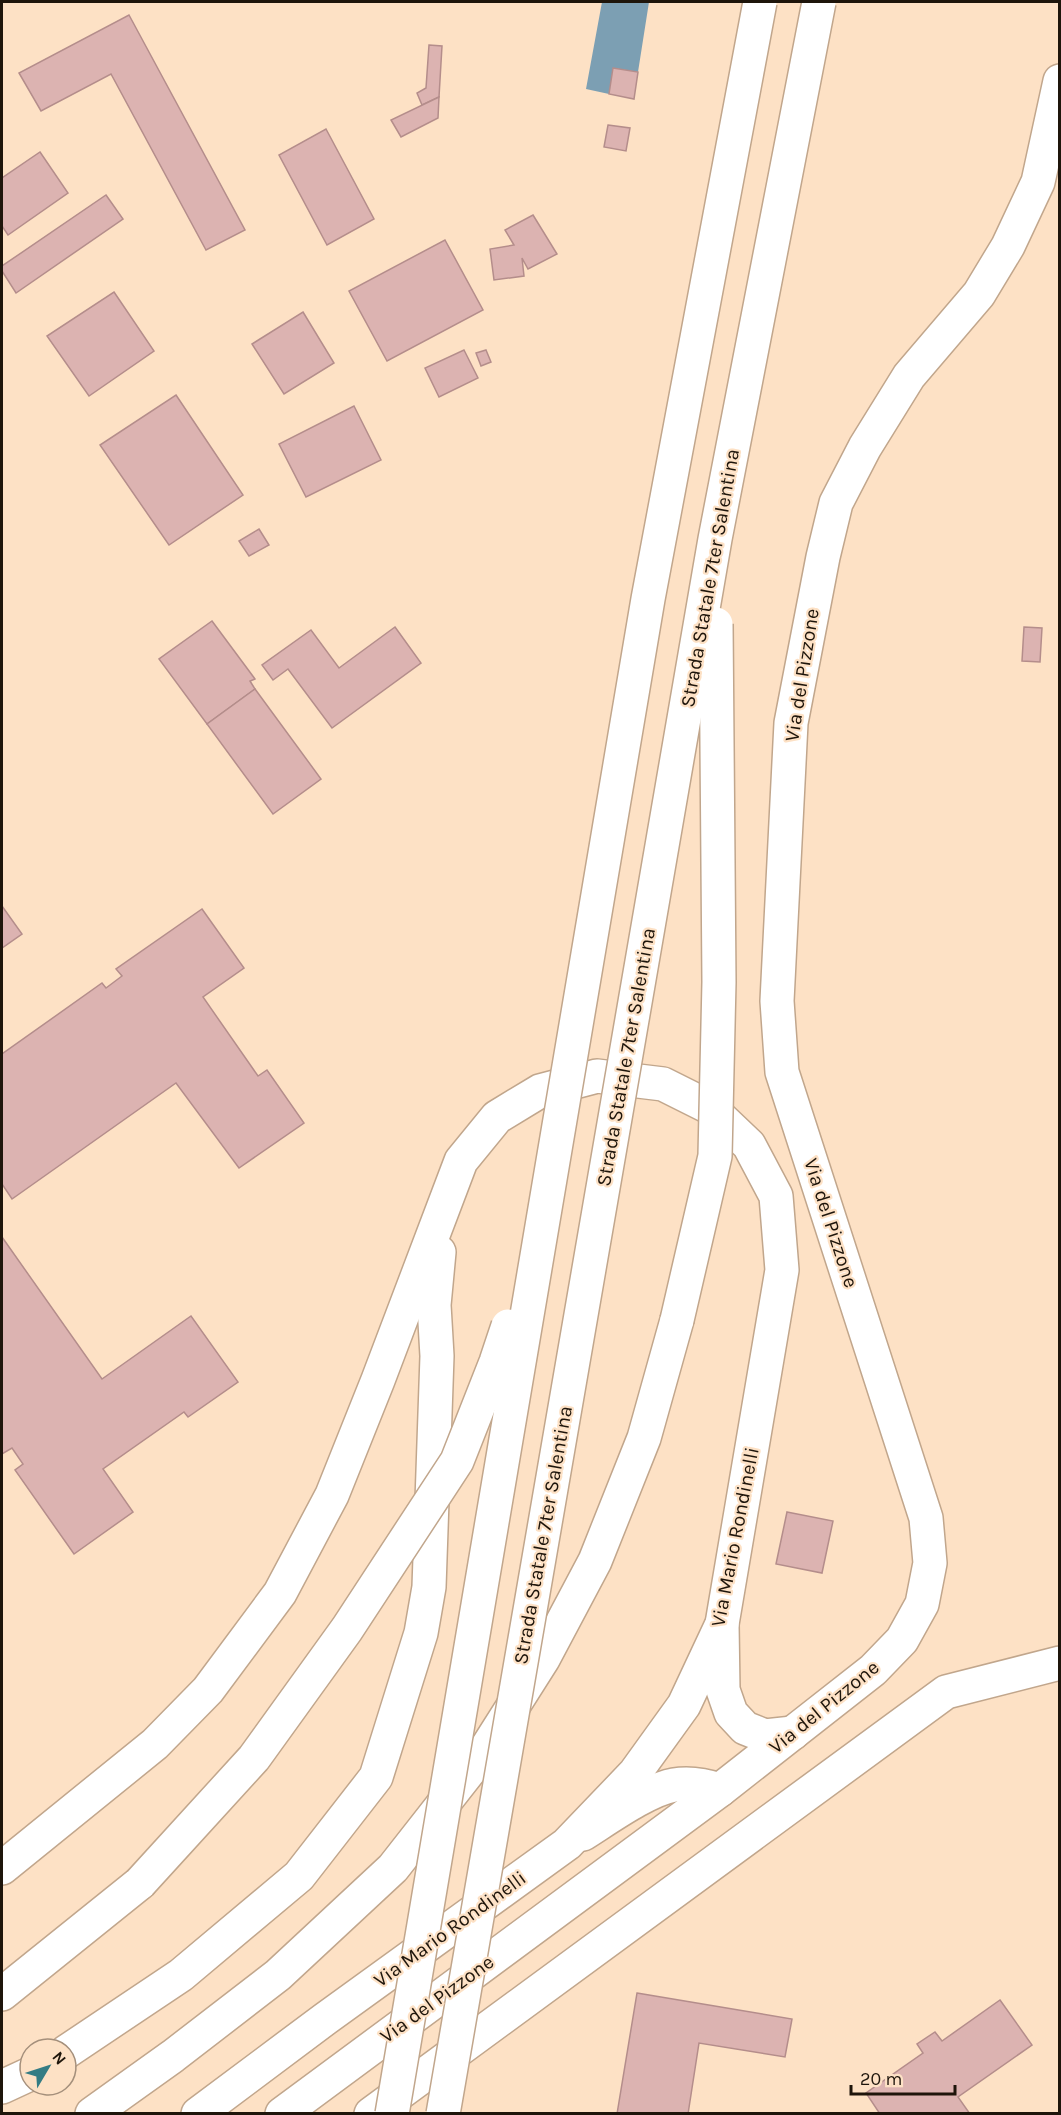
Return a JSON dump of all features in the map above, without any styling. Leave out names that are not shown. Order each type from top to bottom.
[{"type":"main road","points":[[392,2114],[648,598],[760,2]]},
{"type":"main road","name":"Strada Statale 7ter Salentina","points":[[443,2114],[715,539],[819,2]]},
{"type":"main road","name":"Via del Pizzone","points":[[282,2114],[720,1790],[873,1670],[902,1640],[922,1604],[930,1563],[926,1518],[782,1072],[777,1001],[791,723],[823,557],[836,503],[864,447],[909,375],[979,294],[1008,246],[1038,182],[1059,81]]},
{"type":"main road","points":[[92,2114],[173,2056],[278,1975],[393,1868],[484,1752],[543,1659],[595,1561],[644,1438],[677,1320],[715,1156],[719,982],[715,539]]},
{"type":"main road","name":"Via Mario Rondinelli","points":[[2,1868],[155,1744],[208,1690],[280,1593],[332,1495],[461,1161],[497,1117],[540,1091],[597,1076],[663,1084],[709,1107],[749,1145],[776,1196],[782,1270],[722,1624],[684,1705],[635,1773],[567,1844],[205,2110]]},
{"type":"main road","points":[[78,2044],[181,1975],[299,1876],[376,1776],[421,1632],[429,1587],[437,1356],[434,1305],[442,1212]]},
{"type":"main road","points":[[2,1994],[140,1883],[254,1758],[347,1629],[457,1461],[496,1362],[521,1282],[536,1258]]},
{"type":"main road","points":[[722,1624],[723,1690],[731,1713],[745,1728],[765,1736],[793,1733]]},
{"type":"main road","points":[[371,2114],[946,1692],[1059,1663]]},
{"type":"main road","points":[[567,1844],[639,1800],[673,1785],[700,1784],[720,1790]]},
{"type":"main road","points":[[2,2086],[18,2079]]},
{"type":"water","points":[[602,2],[649,2],[638,72],[613,68],[609,94],[586,89]]},
{"type":"building","points":[[129,15],[245,230],[206,250],[111,74],[41,111],[19,73]]},
{"type":"building","points":[[429,45],[442,46],[439,97],[422,105],[417,93],[426,88]]},
{"type":"building","points":[[613,68],[638,72],[634,99],[609,94]]},
{"type":"building","points":[[439,97],[438,118],[401,137],[391,120]]},
{"type":"building","points":[[608,125],[630,128],[626,151],[604,147]]},
{"type":"building","points":[[326,129],[374,219],[327,245],[279,155]]},
{"type":"building","points":[[40,152],[68,193],[8,235],[2,226],[2,178]]},
{"type":"building","points":[[106,195],[123,219],[16,293],[2,271],[2,266]]},
{"type":"building","points":[[533,215],[557,254],[528,269],[522,258],[524,276],[494,280],[490,249],[514,245],[505,230]]},
{"type":"building","points":[[445,240],[483,310],[387,361],[349,291]]},
{"type":"building","points":[[114,292],[154,351],[89,396],[47,336]]},
{"type":"building","points":[[303,312],[334,363],[284,394],[252,344]]},
{"type":"building","points":[[464,350],[478,378],[439,397],[425,368]]},
{"type":"building","points":[[486,350],[491,362],[481,366],[476,353]]},
{"type":"building","points":[[176,395],[243,495],[169,545],[100,445]]},
{"type":"building","points":[[354,406],[381,460],[306,497],[279,444]]},
{"type":"building","points":[[259,529],[269,545],[249,556],[239,541]]},
{"type":"building","points":[[212,621],[255,679],[250,681],[255,689],[207,724],[159,659]]},
{"type":"building","points":[[395,627],[421,663],[332,728],[288,669],[273,680],[262,665],[311,630],[339,668]]},
{"type":"building","points":[[1024,627],[1042,628],[1040,662],[1022,661]]},
{"type":"building","points":[[255,689],[321,779],[273,814],[207,724]]},
{"type":"building","points":[[2,906],[22,934],[2,948]]},
{"type":"building","points":[[202,909],[244,968],[203,997],[258,1076],[267,1070],[304,1123],[239,1168],[176,1083],[12,1199],[2,1184],[2,1054],[102,983],[106,988],[122,976],[116,969]]},
{"type":"building","points":[[2,1237],[102,1379],[191,1316],[238,1382],[188,1417],[184,1412],[103,1469],[133,1512],[74,1554],[15,1470],[23,1464],[12,1448],[2,1454]]},
{"type":"building","points":[[787,1512],[833,1521],[822,1573],[776,1564]]},
{"type":"building","points":[[637,1993],[792,2019],[785,2057],[699,2043],[688,2114],[617,2114]]},
{"type":"building","points":[[1000,2000],[1032,2045],[958,2097],[970,2114],[880,2114],[866,2093],[923,2053],[917,2044],[935,2032],[942,2041]]}]
